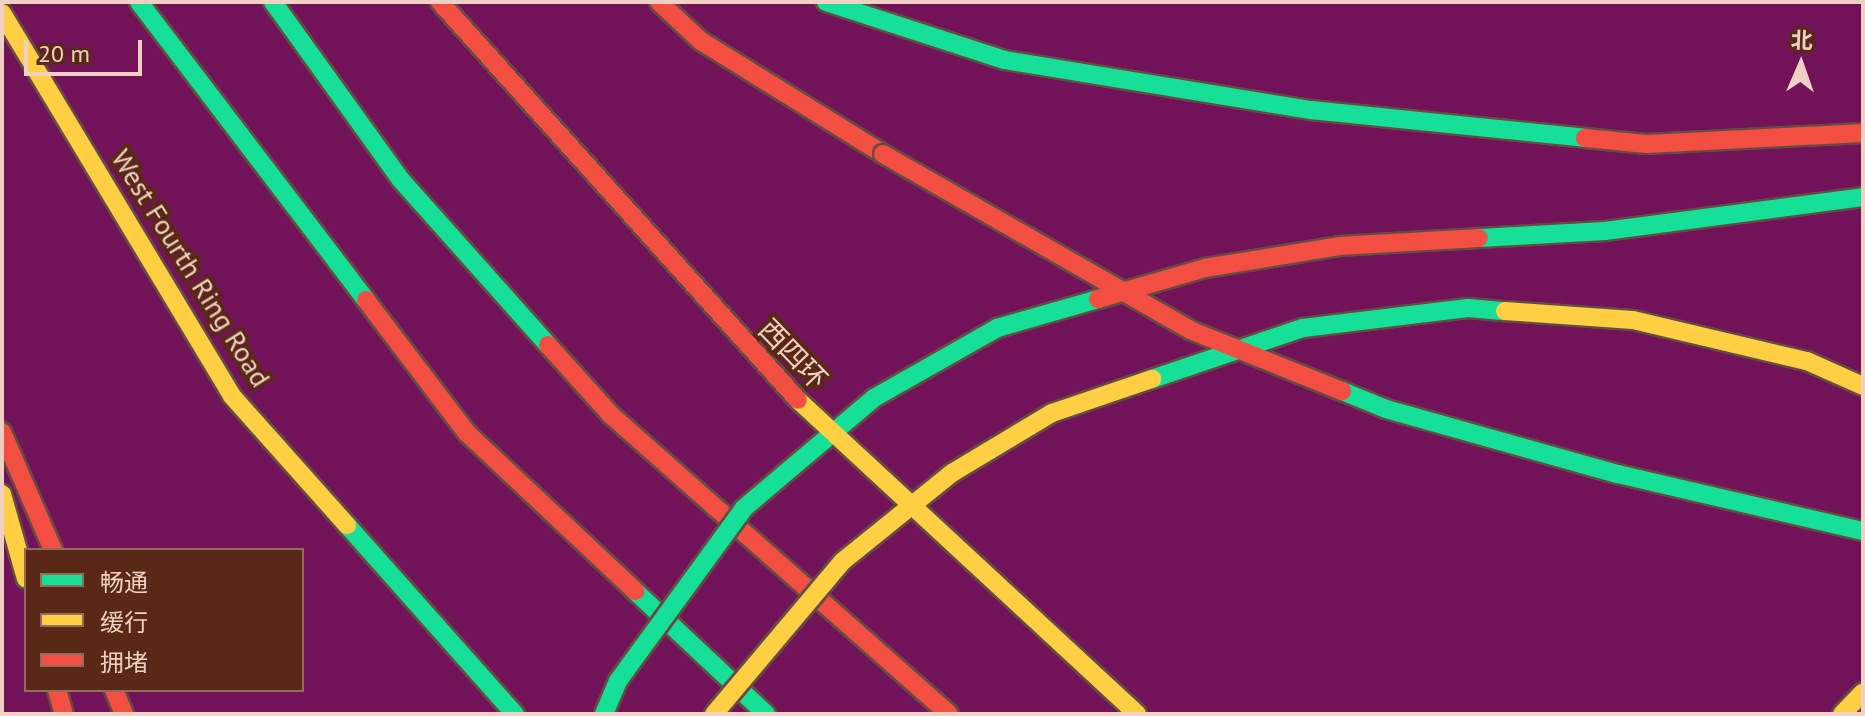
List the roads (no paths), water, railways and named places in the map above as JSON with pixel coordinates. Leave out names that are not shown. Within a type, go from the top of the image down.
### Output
[{"type":"main road","points":[[139,2],[467,433],[766,714]]},
{"type":"main road","points":[[273,2],[401,180],[611,415],[949,714]]},
{"type":"main road","name":"西四环","points":[[440,2],[778,382],[1137,714]]},
{"type":"main road","points":[[659,2],[701,41],[883,154],[1190,330],[1386,409],[1618,474],[1863,531]]},
{"type":"main road","points":[[826,2],[1005,60],[1311,110],[1647,144],[1863,133]]},
{"type":"main road","name":"West Fourth Ring Road","points":[[2,13],[232,396],[515,714]]},
{"type":"main road","points":[[604,714],[618,681],[744,508],[874,398],[997,328],[1205,268],[1339,246],[1605,231],[1863,197]]},
{"type":"main road","points":[[714,714],[843,561],[952,473],[1052,413],[1303,328],[1468,308],[1633,320],[1807,361],[1863,386]]},
{"type":"main road","points":[[2,432],[52,548]]},
{"type":"main road","points":[[2,494],[24,572]]},
{"type":"main road","points":[[58,692],[64,714]]},
{"type":"main road","points":[[115,692],[124,714]]},
{"type":"main road","points":[[1842,714],[1863,692]]}]
